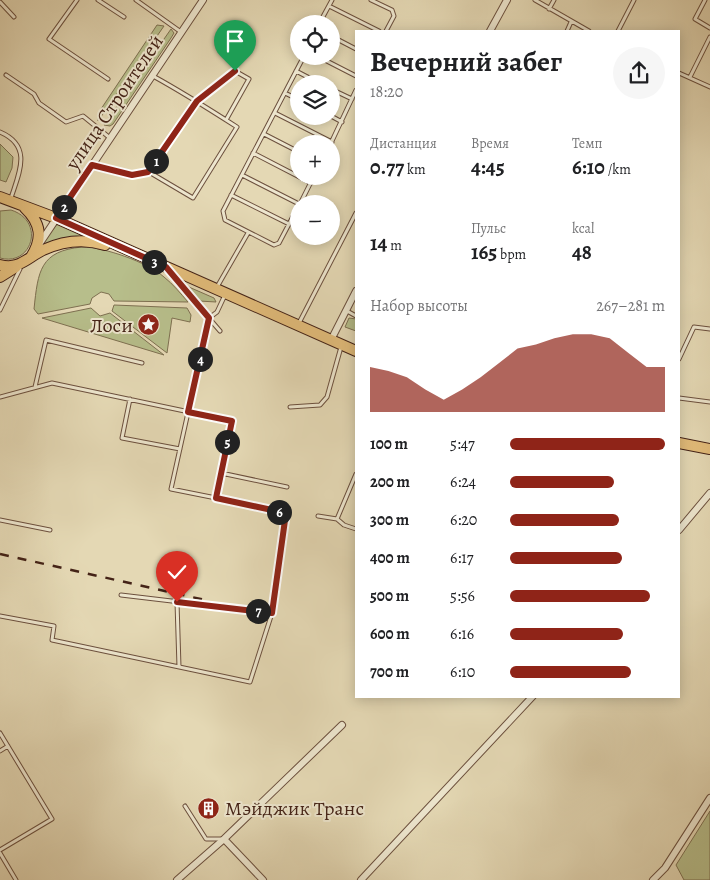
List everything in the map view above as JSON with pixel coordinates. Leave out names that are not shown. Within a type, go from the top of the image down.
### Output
[{"type":"main road","points":[[3,200],[56,218],[355,351]]},
{"type":"main road","points":[[0,265],[23,262],[37,248],[39,229],[37,221],[22,206]]},
{"type":"main road","points":[[0,277],[23,262],[68,241],[88,241],[119,246]]},
{"type":"main road","points":[[680,443],[710,449]]},
{"type":"street","name":"улица Строителей","points":[[37,248],[204,0]]},
{"type":"street","points":[[491,30],[506,0]]},
{"type":"street","points":[[331,340],[355,293]]},
{"type":"street","points":[[680,529],[710,493]]},
{"type":"street","points":[[361,880],[531,698]]},
{"type":"street","points":[[177,880],[224,839],[342,725]]},
{"type":"street","points":[[653,880],[664,868],[710,798]]},
{"type":"street","points":[[224,839],[263,880]]},
{"type":"lane","points":[[77,0],[49,39],[108,79]]},
{"type":"lane","points":[[98,0],[124,17]]},
{"type":"lane","points":[[136,0],[181,33]]},
{"type":"lane","points":[[324,15],[332,0]]},
{"type":"lane","points":[[372,0],[392,10],[394,16],[387,30]]},
{"type":"lane","points":[[535,0],[587,30]]},
{"type":"lane","points":[[549,9],[554,0]]},
{"type":"lane","points":[[619,30],[634,0]]},
{"type":"lane","points":[[704,0],[695,19],[710,28]]},
{"type":"lane","points":[[0,2],[14,17]]},
{"type":"lane","points":[[328,6],[377,30]]},
{"type":"lane","points":[[567,30],[571,22]]},
{"type":"lane","points":[[690,77],[710,37]]},
{"type":"lane","points":[[340,41],[355,48]]},
{"type":"lane","points":[[232,195],[289,224],[279,243],[274,245],[225,220],[223,211],[300,65]]},
{"type":"lane","points":[[335,65],[355,75]]},
{"type":"lane","points":[[148,172],[197,101],[235,71],[249,79],[226,120]]},
{"type":"lane","points":[[296,72],[302,75]]},
{"type":"lane","points":[[680,73],[710,87]]},
{"type":"lane","points":[[6,75],[34,94],[39,104],[66,122],[83,116],[111,138]]},
{"type":"lane","points":[[92,165],[132,175],[148,172],[193,198],[237,126],[152,76]]},
{"type":"lane","points":[[335,135],[355,92]]},
{"type":"lane","points":[[285,93],[290,96]]},
{"type":"lane","points":[[340,93],[352,99]]},
{"type":"lane","points":[[275,113],[316,135]]},
{"type":"lane","points":[[0,132],[12,139],[20,152],[20,167],[3,200]]},
{"type":"lane","points":[[264,134],[290,147]]},
{"type":"lane","points":[[253,153],[290,172]]},
{"type":"lane","points":[[242,175],[290,199]]},
{"type":"lane","points":[[297,326],[355,215]]},
{"type":"lane","points":[[0,616],[54,626],[52,640],[250,682],[272,613],[286,513],[172,489],[209,318],[217,312],[220,292],[248,233]]},
{"type":"lane","points":[[0,310],[23,262]]},
{"type":"lane","points":[[166,267],[220,331]]},
{"type":"lane","points":[[346,310],[355,315]]},
{"type":"lane","points":[[680,357],[694,327],[710,329]]},
{"type":"lane","points":[[35,388],[46,340],[142,363]]},
{"type":"lane","points":[[290,407],[320,405],[327,397],[341,344]]},
{"type":"lane","points":[[0,397],[52,383],[232,421],[216,498]]},
{"type":"lane","points":[[680,398],[710,402]]},
{"type":"lane","points":[[130,400],[122,438],[180,449]]},
{"type":"lane","points":[[221,473],[287,487]]},
{"type":"lane","points":[[337,519],[355,476]]},
{"type":"lane","points":[[318,516],[337,519],[344,525],[355,529]]},
{"type":"lane","points":[[0,520],[50,530]]},
{"type":"lane","points":[[121,595],[272,613]]},
{"type":"lane","points":[[177,602],[179,667]]},
{"type":"lane","points":[[0,733],[52,819],[0,850]]},
{"type":"lane","points":[[0,751],[8,746]]},
{"type":"lane","points":[[185,806],[206,839],[224,839]]},
{"type":"lane","points":[[0,853],[16,880]]},
{"type":"green space","points":[[157,25],[164,26],[98,121],[99,112]]},
{"type":"green space","points":[[171,29],[174,33],[171,38],[113,124],[110,126],[104,125]]},
{"type":"green space","points":[[0,144],[13,157],[12,168],[6,182],[0,180]]},
{"type":"green space","points":[[11,210],[22,216],[29,223],[31,242],[27,250],[20,256],[11,259],[0,258],[0,211]]},
{"type":"green space","points":[[58,223],[89,236],[63,238],[41,245]]},
{"type":"green space","points":[[82,247],[113,253],[147,266],[167,280],[188,302],[114,301],[109,294],[101,292],[92,298],[90,304],[38,314],[34,309],[35,296],[44,265],[49,258],[57,253]]},
{"type":"green space","points":[[182,284],[214,298],[216,302],[199,301]]},
{"type":"green space","points":[[114,305],[187,308],[191,315],[190,322],[172,318],[167,353],[112,311]]},
{"type":"green space","points":[[91,308],[100,316],[110,313],[164,355],[42,318]]},
{"type":"green space","points":[[349,318],[355,319],[355,331],[345,327]]},
{"type":"green space","points":[[710,811],[710,880],[684,880],[676,865]]},
{"type":"railway","points":[[0,554],[205,600]]},
{"type":"place","name":"Лоси","points":[[149,325]]},
{"type":"place","name":"Мэйджик Транс","points":[[209,808]]},
{"type":"route","points":[[177,602],[272,613],[286,513],[216,498],[232,421],[188,412],[209,318],[166,267],[56,218],[92,165],[132,175],[148,172],[197,101],[235,71]]}]
